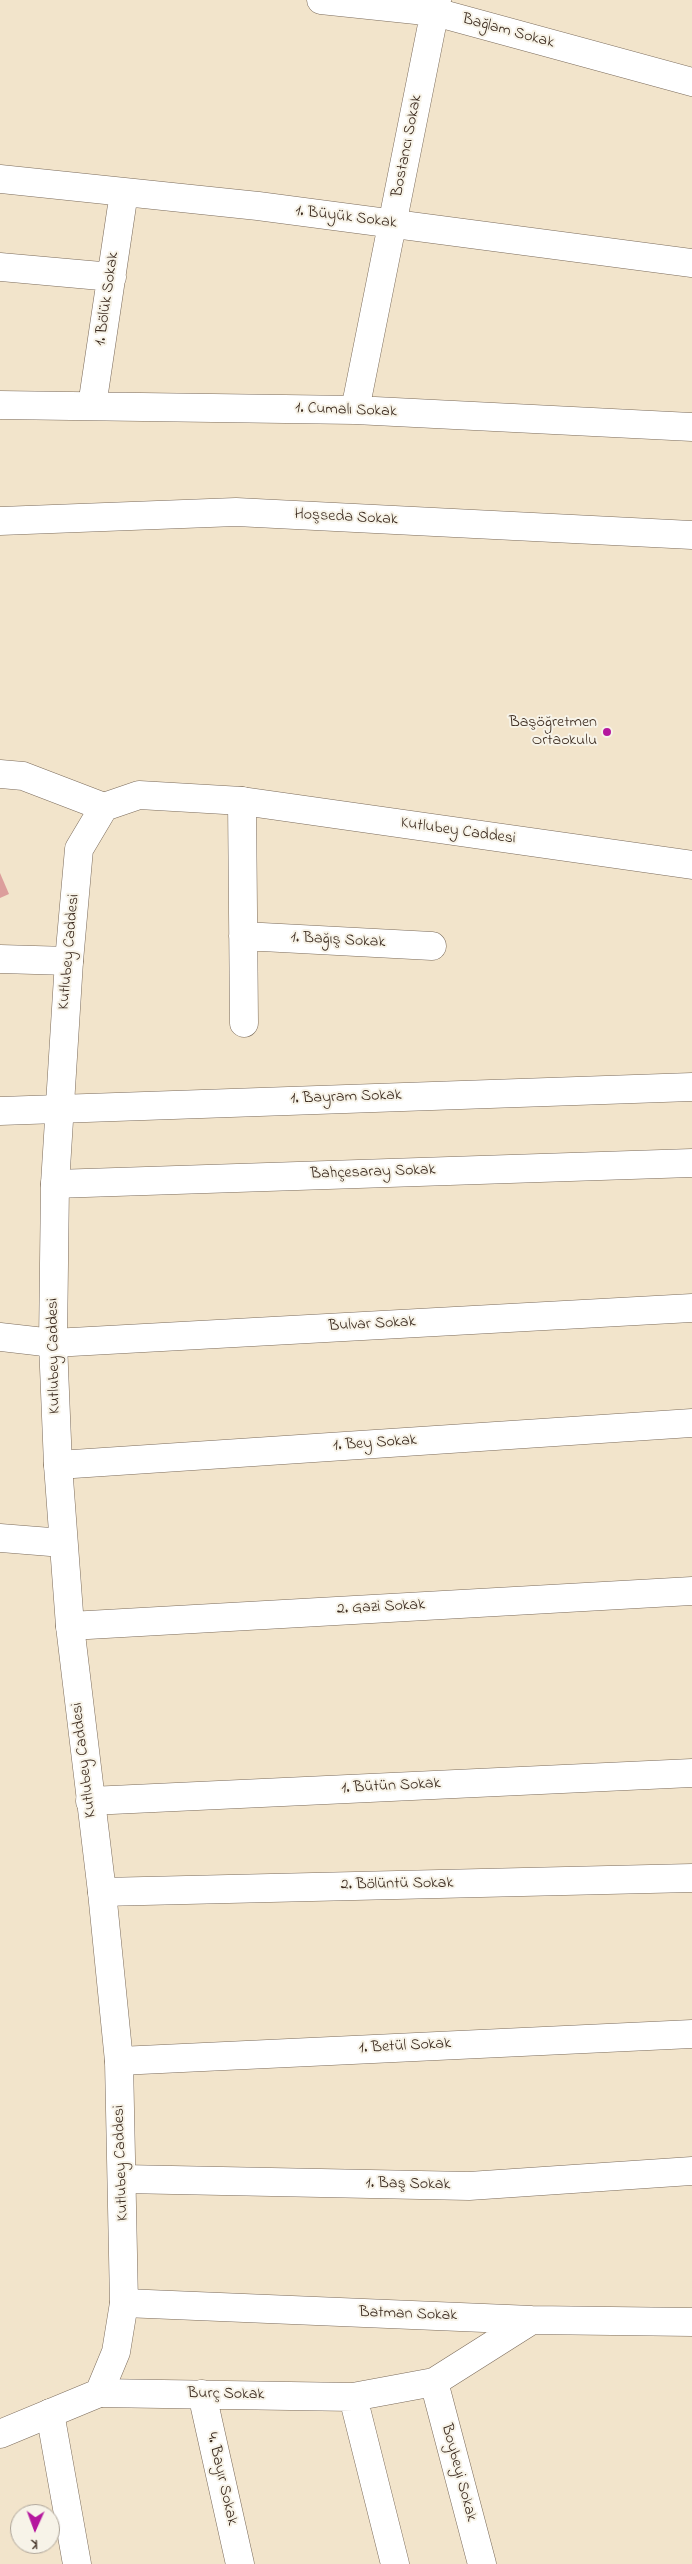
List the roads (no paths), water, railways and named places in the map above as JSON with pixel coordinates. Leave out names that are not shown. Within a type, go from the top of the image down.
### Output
[{"type":"street","name":"Bağlam Sokak","points":[[321,0],[436,6],[692,82]]},
{"type":"street","name":"Bostancı Sokak","points":[[355,410],[436,6]]},
{"type":"street","name":"1. Büyük Sokak","points":[[0,179],[392,224],[692,263]]},
{"type":"street","name":"1. Bölük Sokak","points":[[92,406],[124,192]]},
{"type":"street","points":[[0,267],[112,277]]},
{"type":"street","name":"1. Cumalı Sokak","points":[[0,405],[355,410],[692,427]]},
{"type":"street","name":"Hoşseda Sokak","points":[[0,521],[236,512],[692,536]]},
{"type":"street","points":[[0,774],[23,776],[104,808]]},
{"type":"street","name":"Kutlubey Caddesi","points":[[99,2393],[116,2352],[124,2303],[123,2179],[119,2060],[102,1892],[70,1626],[58,1465],[53,1343],[55,1184],[69,961],[79,849],[104,808],[139,795],[242,802],[692,865]]},
{"type":"street","points":[[242,802],[244,1023]]},
{"type":"street","name":"1. Bağış Sokak","points":[[244,936],[432,946]]},
{"type":"street","points":[[0,959],[69,961]]},
{"type":"street","name":"1. Bayram Sokak","points":[[0,1111],[692,1087]]},
{"type":"street","name":"Bahçesaray Sokak","points":[[55,1184],[692,1163]]},
{"type":"street","name":"Bulvar Sokak","points":[[0,1337],[53,1343],[692,1308]]},
{"type":"street","name":"1. Bey Sokak","points":[[58,1465],[692,1422]]},
{"type":"street","points":[[0,1538],[63,1543]]},
{"type":"street","name":"2. Gazi Sokak","points":[[70,1626],[692,1591]]},
{"type":"street","name":"1. Bütün Sokak","points":[[90,1801],[692,1773]]},
{"type":"street","name":"2. Bölüntü Sokak","points":[[102,1892],[692,1878]]},
{"type":"street","name":"1. Betül Sokak","points":[[119,2060],[692,2034]]},
{"type":"street","name":"1. Baş Sokak","points":[[123,2179],[469,2186],[692,2171]]},
{"type":"street","name":"Batman Sokak","points":[[124,2303],[532,2320],[692,2322]]},
{"type":"street","name":"Burç Sokak","points":[[99,2393],[353,2396],[434,2382],[532,2320]]},
{"type":"street","name":"Boybeyi Sokak","points":[[434,2382],[482,2564]]},
{"type":"street","points":[[0,2434],[99,2393]]},
{"type":"street","name":"4. Bayır Sokak","points":[[202,2394],[240,2564]]},
{"type":"street","points":[[353,2396],[395,2564]]},
{"type":"street","points":[[50,2413],[77,2564]]},
{"type":"place","name":"Başöğretmen Ortaokulu","points":[[607,732]]}]
